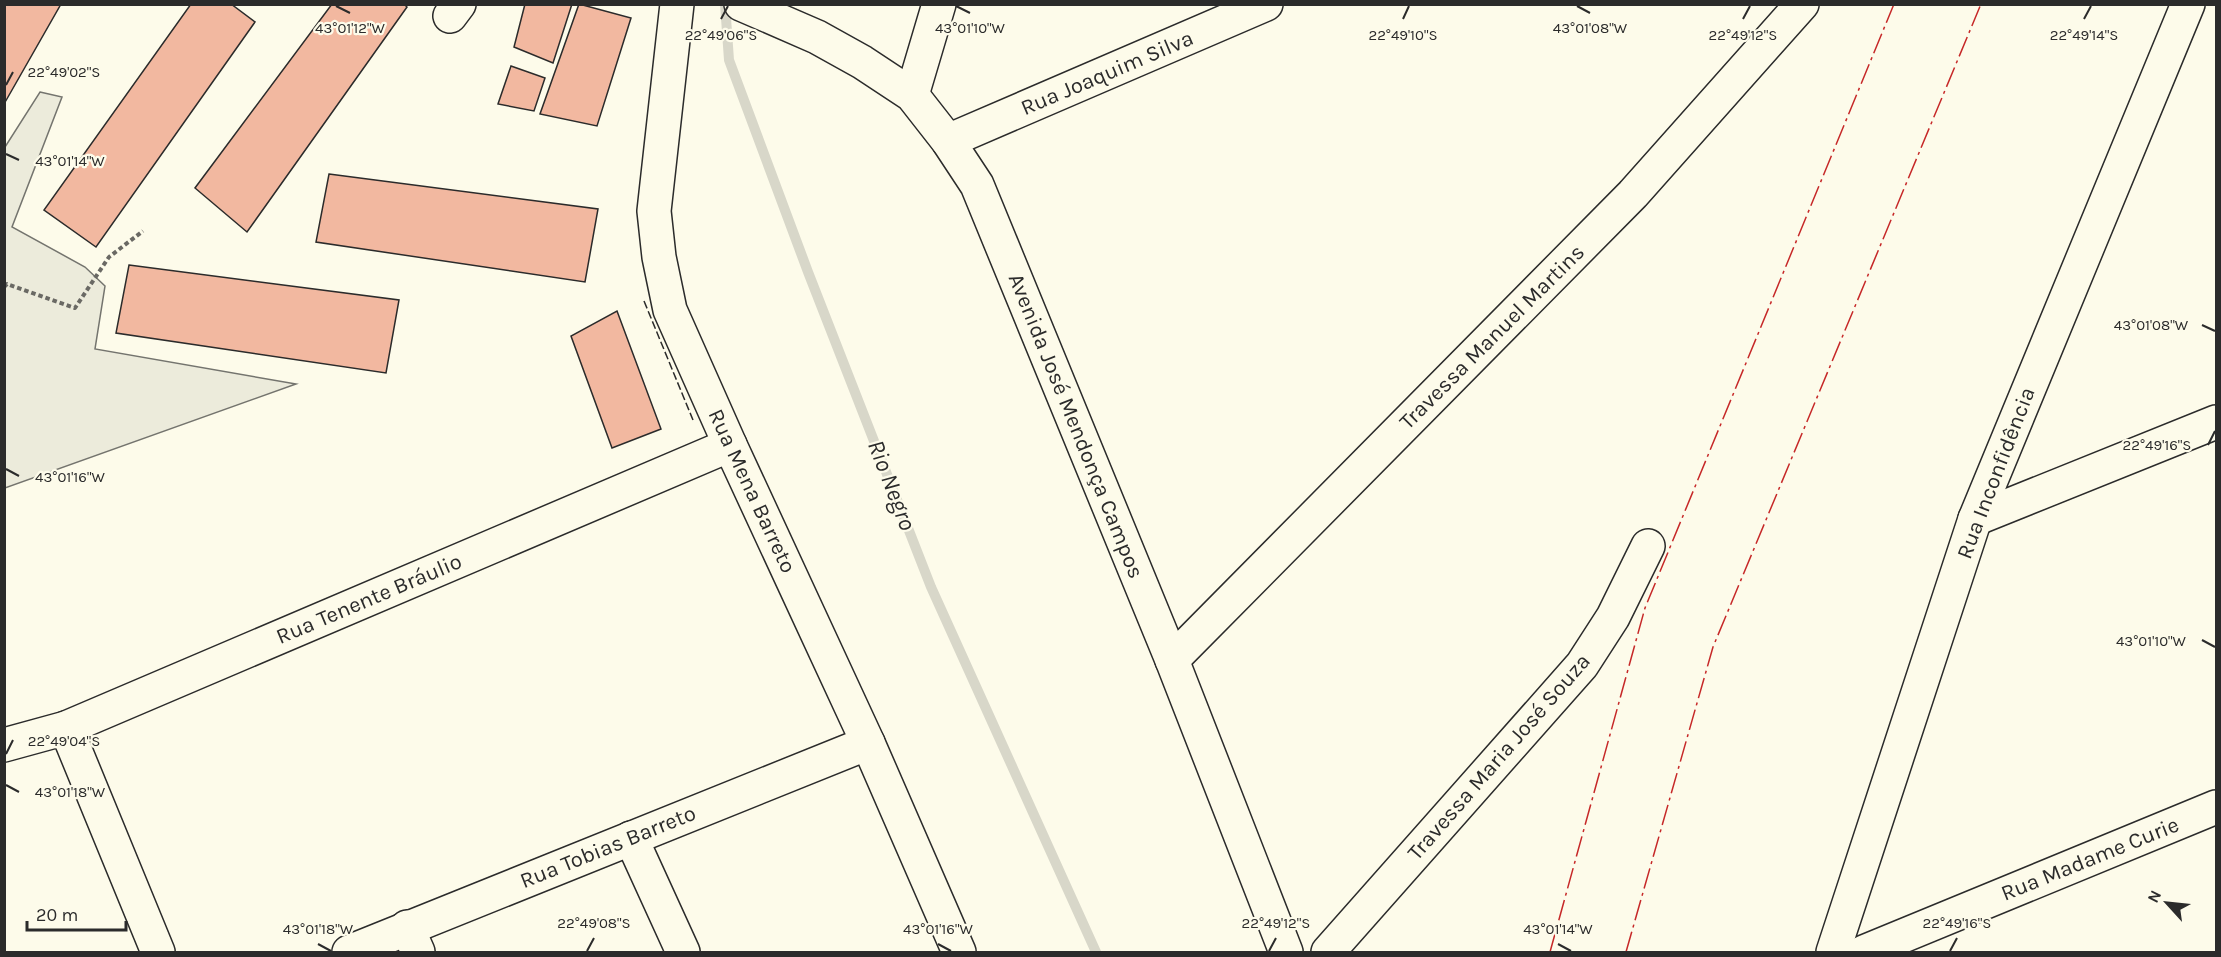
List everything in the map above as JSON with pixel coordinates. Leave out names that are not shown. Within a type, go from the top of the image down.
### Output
[{"type":"street","name":"Rua Mena Barreto","points":[[678,4],[654,211],[659,257],[670,310],[868,743],[959,952]]},
{"type":"street","points":[[912,95],[939,4]]},
{"type":"street","name":"Rua Joaquim Silva","points":[[948,141],[1266,4]]},
{"type":"street","name":"Travessa Manuel Martins","points":[[1172,660],[1633,195],[1802,4]]},
{"type":"street","name":"Rua Inconfidência","points":[[1833,952],[1976,519],[2188,4]]},
{"type":"street","name":"Avenida José Mendonça Campos","points":[[745,6],[817,37],[862,62],[912,95],[948,141],[977,185],[1172,660],[1286,952]]},
{"type":"street","points":[[1976,519],[2217,423]]},
{"type":"street","name":"Rua Tenente Bráulio","points":[[4,745],[66,728],[730,445]]},
{"type":"street","name":"Travessa Maria José Souza","points":[[1328,952],[1582,666],[1613,617],[1648,546]]},
{"type":"street","points":[[66,728],[158,952]]},
{"type":"street","name":"Rua Tobias Barreto","points":[[349,952],[413,940],[632,838],[868,743]]},
{"type":"street","name":"Rua Madame Curie","points":[[1864,952],[2217,807]]},
{"type":"street","points":[[632,838],[683,952]]},
{"type":"path","points":[[4,287],[8,284],[75,308],[109,257],[143,231]]},
{"type":"shaded area","points":[[40,92],[62,97],[12,227],[85,267],[105,286],[95,349],[296,384],[5,488],[5,147]]},
{"type":"building","points":[[4,4],[61,4],[4,104]]},
{"type":"building","points":[[191,4],[231,4],[255,22],[96,247],[44,210]]},
{"type":"building","points":[[332,4],[404,4],[407,7],[247,232],[195,188]]},
{"type":"building","points":[[525,4],[572,4],[553,63],[514,47]]},
{"type":"building","points":[[579,4],[631,18],[597,126],[540,114]]},
{"type":"building","points":[[511,66],[545,78],[534,111],[498,104]]},
{"type":"building","points":[[329,174],[598,209],[585,282],[316,242]]},
{"type":"building","points":[[129,265],[399,300],[386,373],[116,333]]},
{"type":"building","points":[[617,311],[661,429],[612,448],[571,336]]},
{"type":"waterway","name":"Rio Negro","points":[[725,4],[729,60],[808,272],[931,587],[1096,952]]},
{"type":"fence","points":[[644,301],[693,420]]},
{"type":"power","points":[[1550,952],[1645,608],[1894,4]]},
{"type":"power","points":[[1626,952],[1713,647],[1981,4]]}]
